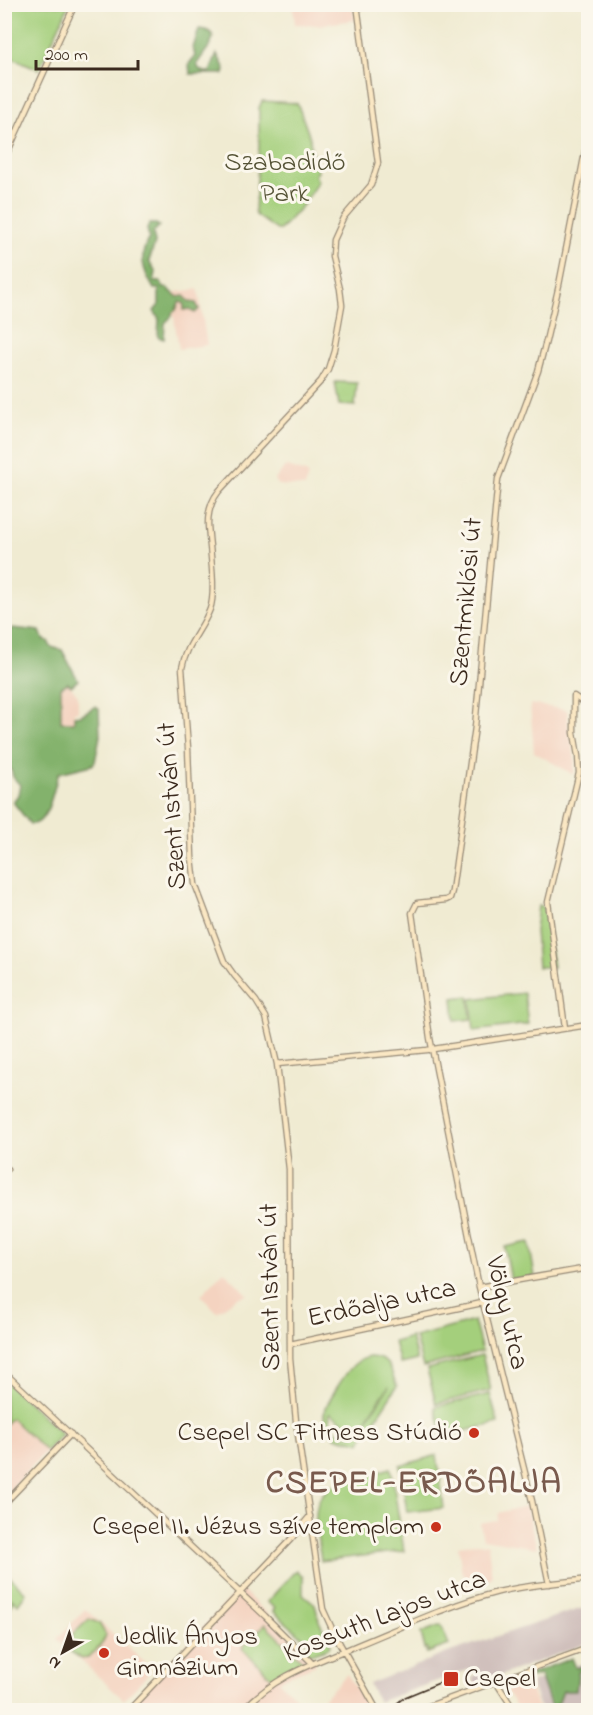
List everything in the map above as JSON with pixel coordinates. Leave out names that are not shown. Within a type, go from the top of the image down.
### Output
[{"type":"street","points":[[4,160],[75,4]]},
{"type":"street","name":"Szent István út","points":[[357,4],[378,163],[371,185],[343,218],[333,240],[332,256],[342,304],[333,357],[321,381],[219,490],[213,500],[208,524],[212,601],[207,615],[188,648],[182,668],[195,884],[224,960],[266,1017],[277,1064],[289,1169],[290,1344],[296,1421],[323,1609],[325,1617],[377,1710]]},
{"type":"street","name":"Szentmiklósi út","points":[[433,1049],[412,914],[417,903],[446,900],[450,898],[452,891],[475,727],[498,479],[538,371],[559,285],[588,137]]},
{"type":"street","points":[[566,1028],[548,902],[579,773],[574,733],[574,704],[574,696],[588,706],[574,704]]},
{"type":"street","points":[[277,1064],[433,1049],[588,1025]]},
{"type":"street","name":"Völgy utca","points":[[433,1049],[482,1303],[532,1502],[549,1584]]},
{"type":"street","points":[[479,1287],[588,1268]]},
{"type":"street","name":"Erdőalja utca","points":[[290,1344],[482,1303]]},
{"type":"street","points":[[4,1372],[312,1663]]},
{"type":"street","points":[[4,1504],[71,1434]]},
{"type":"street","points":[[129,1710],[298,1532],[310,1516]]},
{"type":"street","points":[[298,1532],[307,1529],[313,1536]]},
{"type":"street","name":"Kossuth Lajos utca","points":[[243,1710],[274,1683],[312,1663],[465,1603],[499,1592],[588,1579]]},
{"type":"street","points":[[418,1710],[588,1648]]},
{"type":"street","points":[[496,1682],[514,1710]]},
{"type":"shaded area","points":[[293,5],[352,5],[356,20],[318,25],[295,24]]},
{"type":"shaded area","points":[[198,289],[207,345],[179,349],[170,293]]},
{"type":"shaded area","points":[[285,466],[308,474],[305,487],[278,485],[275,480]]},
{"type":"shaded area","points":[[68,683],[78,695],[78,711],[74,712],[74,722],[61,722],[61,687]]},
{"type":"shaded area","points":[[530,704],[567,710],[575,759],[574,775],[534,752]]},
{"type":"shaded area","points":[[224,1271],[248,1295],[237,1298],[217,1312],[201,1295]]},
{"type":"shaded area","points":[[10,1418],[46,1451],[5,1495],[4,1424]]},
{"type":"shaded area","points":[[526,1506],[537,1548],[483,1539],[480,1523],[497,1520],[498,1513]]},
{"type":"shaded area","points":[[479,1543],[488,1545],[492,1578],[472,1580],[472,1584],[466,1585],[458,1546]]},
{"type":"shaded area","points":[[240,1588],[311,1656],[316,1665],[279,1682],[310,1710],[125,1710]]},
{"type":"shaded area","name":"Jedlik Ányos Gimnázium","points":[[85,1609],[143,1661],[151,1671],[124,1700],[57,1639]]},
{"type":"shaded area","points":[[579,1609],[588,1609],[588,1643],[475,1685],[472,1677],[477,1675],[476,1667],[378,1702],[369,1684],[450,1652]]},
{"type":"shaded area","points":[[588,1661],[588,1710],[541,1710],[531,1683]]},
{"type":"shaded area","points":[[347,1674],[369,1710],[312,1710]]},
{"type":"shaded area","points":[[528,1681],[539,1710],[518,1710],[505,1689]]},
{"type":"green space","points":[[5,4],[69,5],[39,69],[5,55]]},
{"type":"green space","points":[[199,29],[212,34],[213,38],[197,64],[199,69],[210,72],[217,54],[225,69],[224,74],[190,74],[189,64],[195,56],[193,48]]},
{"type":"green space","name":"Szabadidő Park","points":[[262,101],[298,105],[310,138],[318,172],[315,175],[318,181],[303,205],[280,230],[256,215],[255,210],[259,108]]},
{"type":"green space","points":[[149,224],[159,226],[153,233],[155,243],[149,261],[156,272],[154,282],[161,282],[163,288],[167,288],[178,297],[184,296],[190,302],[196,303],[199,309],[195,313],[190,309],[184,310],[184,303],[179,302],[172,316],[165,323],[164,339],[158,337],[159,319],[154,311],[159,305],[159,289],[154,289],[143,264],[144,251],[149,238],[147,229]]},
{"type":"green space","points":[[335,382],[357,383],[355,406],[339,405]]},
{"type":"green space","points":[[12,628],[40,631],[43,639],[48,641],[51,647],[62,650],[78,680],[71,686],[68,683],[61,687],[61,722],[74,722],[74,716],[81,715],[96,706],[99,709],[100,736],[95,762],[92,765],[59,773],[46,813],[42,819],[30,824],[13,802],[18,795],[20,785],[13,777],[11,769],[8,768],[5,773],[4,636]]},
{"type":"green space","points":[[538,906],[544,907],[553,967],[538,967],[535,931]]},
{"type":"green space","points":[[524,993],[528,1024],[474,1031],[471,999]]},
{"type":"green space","points":[[469,996],[471,1019],[455,1021],[453,998]]},
{"type":"green space","points":[[529,1242],[535,1277],[511,1281],[505,1247]]},
{"type":"green space","points":[[474,1321],[482,1351],[423,1367],[415,1337]]},
{"type":"green space","points":[[411,1337],[417,1360],[400,1364],[394,1342]]},
{"type":"green space","points":[[482,1355],[491,1390],[436,1404],[427,1369]]},
{"type":"green space","points":[[369,1357],[382,1360],[389,1366],[397,1386],[360,1443],[337,1438],[326,1427],[325,1410],[347,1373],[356,1363]],"holes":[[[389,1386],[359,1432],[348,1435],[338,1432],[331,1425],[330,1413],[358,1432]]]},
{"type":"green space","points":[[4,1380],[62,1434],[46,1451],[11,1418],[5,1424]]},
{"type":"green space","points":[[490,1394],[498,1423],[443,1436],[435,1407]]},
{"type":"green space","points":[[437,1455],[444,1508],[407,1512],[400,1466]]},
{"type":"green space","points":[[391,1468],[404,1551],[321,1561],[316,1517],[321,1497],[337,1484]]},
{"type":"green space","points":[[296,1570],[303,1576],[303,1594],[315,1604],[319,1621],[331,1645],[310,1654],[303,1648],[308,1642],[273,1611],[275,1608],[267,1602]]},
{"type":"green space","points":[[5,1572],[26,1593],[18,1604],[8,1596],[14,1602],[5,1614]]},
{"type":"green space","points":[[89,1619],[99,1623],[106,1635],[97,1650],[82,1659],[71,1652],[67,1642]]},
{"type":"green space","points":[[265,1624],[304,1662],[272,1678],[242,1648]]},
{"type":"green space","points":[[441,1625],[449,1645],[427,1653],[426,1651],[429,1650],[425,1649],[421,1633]]},
{"type":"green space","points":[[572,1658],[576,1668],[588,1665],[588,1668],[578,1672],[576,1691],[563,1691],[559,1702],[552,1709],[540,1675],[530,1678],[530,1674]]},
{"type":"tram line","points":[[388,1710],[405,1697],[451,1678]]},
{"type":"place","name":"Csepel SC Fitness Stúdió","points":[[474,1433]]},
{"type":"place","name":"Csepel II. Jézus szíve templom","points":[[436,1527]]},
{"type":"place","name":"Jedlik Ányos Gimnázium","points":[[104,1653]]},
{"type":"place","name":"Csepel","points":[[451,1679]]},
{"type":"district","name":"CSEPEL-ERDŐALJA","points":[[414,1484]]}]
